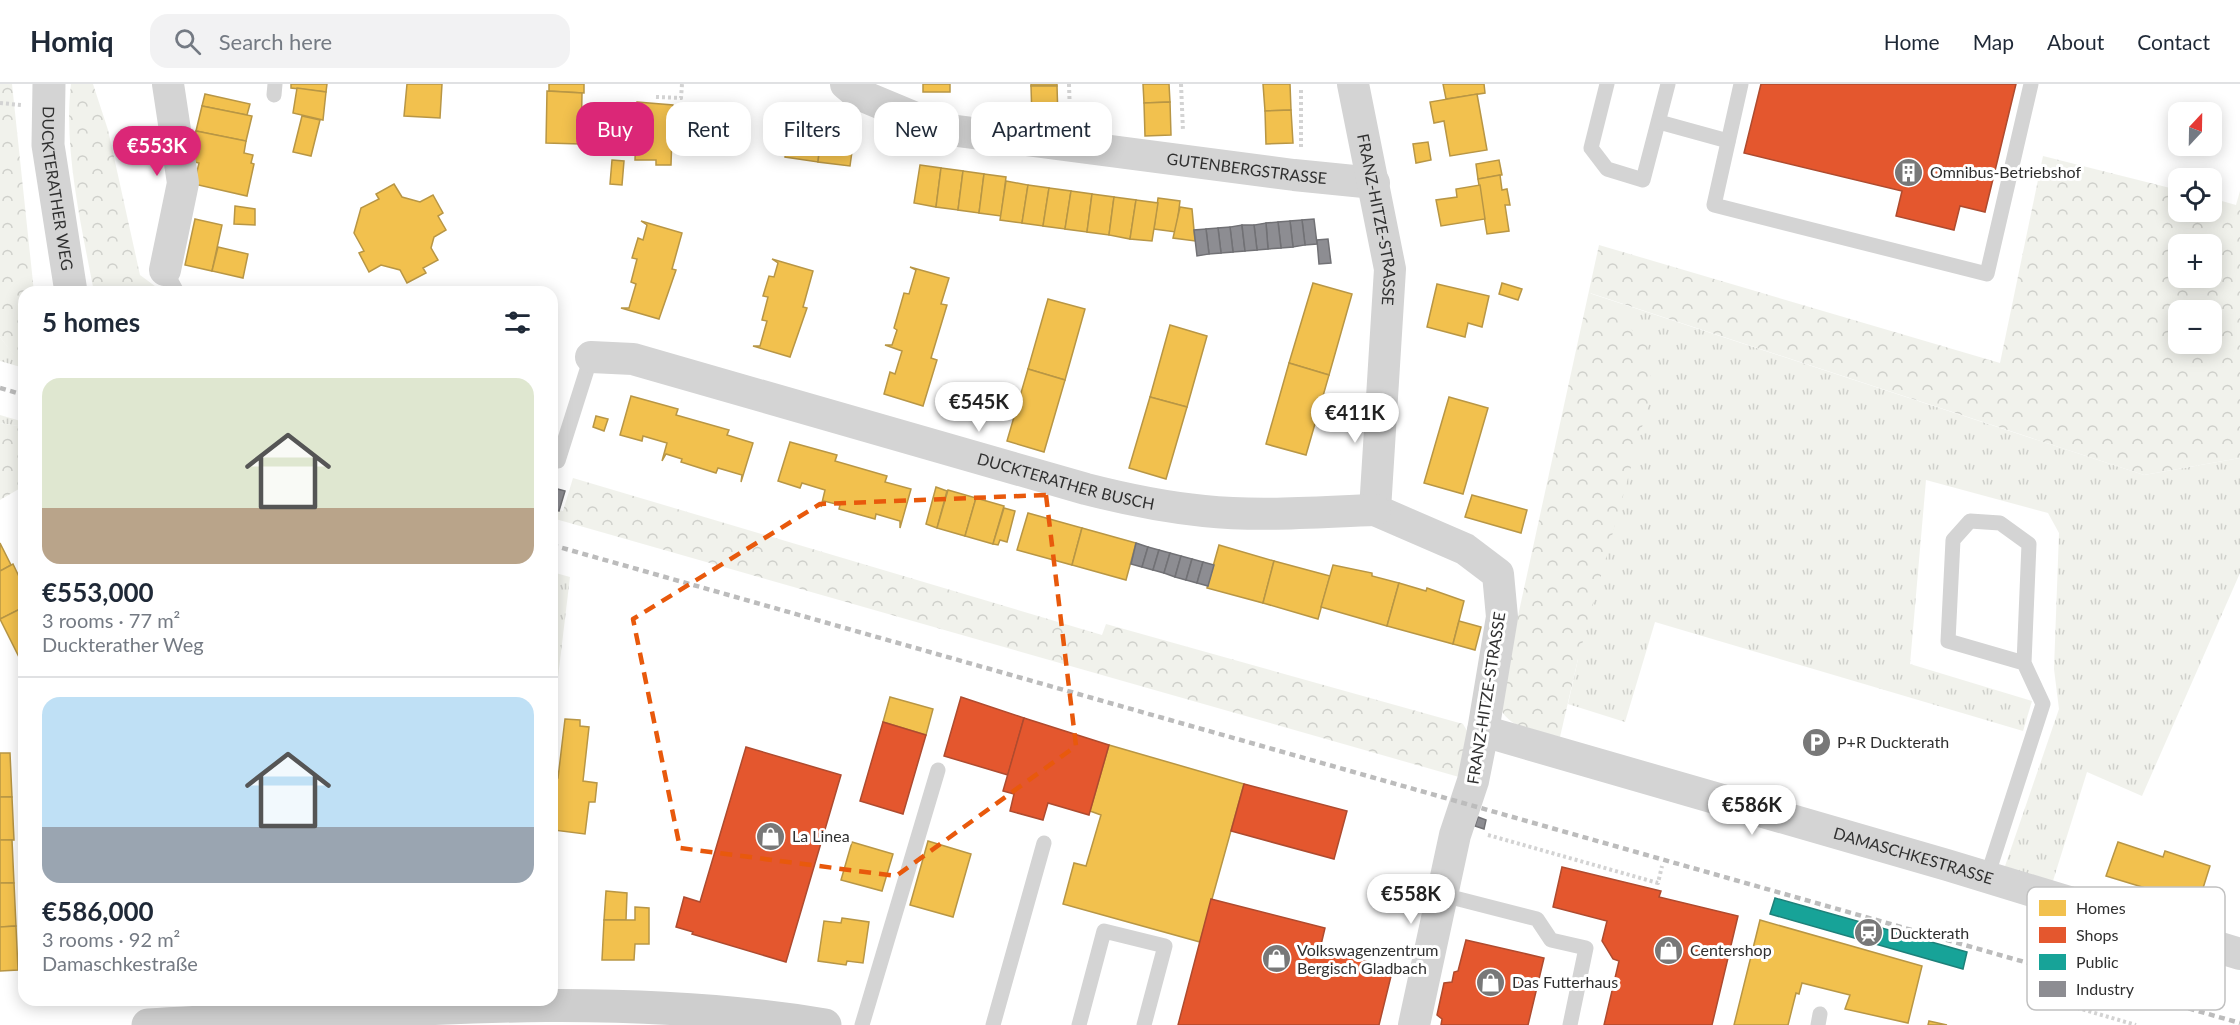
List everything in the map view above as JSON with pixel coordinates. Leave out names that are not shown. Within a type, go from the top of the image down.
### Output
[{"type":"main road","points":[[148,1025],[265,1015],[449,1006]]},
{"type":"main road","points":[[539,1006],[625,1015],[723,1012],[825,1025]]},
{"type":"street","name":"DUCKTERATHER WEG","points":[[49,84],[48,145],[70,286]]},
{"type":"street","points":[[168,84],[183,183],[171,281]]},
{"type":"street","name":"GUTENBERGSTRASSE","points":[[846,84],[858,94],[942,129],[1301,176],[1374,183]]},
{"type":"street","name":"FRANZ-HITZE-STRASSE","points":[[1353,84],[1390,269],[1375,510],[1465,549],[1498,574],[1502,617],[1473,781],[1455,835],[1414,1025]]},
{"type":"street","name":"DUCKTERATHER BUSCH","points":[[591,357],[633,359],[1074,486],[1147,504],[1206,512],[1304,513],[1375,510]]},
{"type":"street","name":"DAMASCHKESTRASSE","points":[[1483,731],[2027,889]]},
{"type":"street","name":"DAMASCHKESTRASSE","points":[[2225,949],[2240,954]]},
{"type":"lane","points":[[1607,84],[1591,148],[1607,169],[1644,180],[1668,84]]},
{"type":"lane","points":[[1742,84],[1714,205],[1987,274],[2031,84]]},
{"type":"lane","points":[[1659,122],[1728,141]]},
{"type":"lane","points":[[558,461],[591,357]]},
{"type":"lane","points":[[1987,877],[2043,704],[2024,663],[2030,543],[2000,523],[1970,521],[1953,540],[1947,641],[2024,663]]},
{"type":"lane","points":[[862,1025],[938,770]]},
{"type":"lane","points":[[993,1025],[1044,843]]},
{"type":"lane","points":[[1443,895],[1537,919],[1551,940],[1586,948],[1570,1025]]},
{"type":"lane","points":[[1080,1025],[1104,931],[1165,946],[1144,1025]]},
{"type":"path","points":[[656,97],[681,98],[682,84]]},
{"type":"path","points":[[1181,84],[1184,161]]},
{"type":"path","points":[[1301,88],[1301,176]]},
{"type":"path","points":[[1488,835],[1658,883],[1662,867]]},
{"type":"path","points":[[2085,1010],[2136,1025]]},
{"type":"highlighted area","points":[[1046,495],[1076,746],[896,876],[680,848],[633,619],[820,504]]},
{"type":"green space","points":[[0,84],[12,84],[33,286],[18,286],[18,361],[0,337]]},
{"type":"green space","points":[[71,84],[93,84],[108,130],[140,275],[155,286],[93,286],[75,188],[69,109]]},
{"type":"green space","points":[[2043,156],[2168,187],[2168,222],[2222,222],[2222,201],[2236,205],[2240,191],[2240,458],[2144,475],[1590,293],[1648,344],[1652,391],[1578,659],[1560,737],[1532,730],[1515,724],[1502,712],[1499,703],[1599,245],[2000,363]]},
{"type":"green space","points":[[1589,293],[2144,475],[2240,458],[2240,573],[2142,796],[2087,772],[2052,884],[2004,869],[2059,709],[2054,669],[2059,533],[2048,513],[1926,480],[1910,664],[2032,701],[2023,731],[1655,622],[1625,722],[1568,704],[1578,659]]},
{"type":"green space","points":[[0,337],[18,360],[18,366],[0,361]]},
{"type":"green space","points":[[0,415],[18,420],[18,426],[0,423]]},
{"type":"green space","points":[[0,423],[18,426],[18,490],[0,500]]},
{"type":"green space","points":[[573,478],[1102,635],[1106,624],[1463,724],[1472,739],[1466,779],[558,520],[558,510],[563,511]]},
{"type":"green space","points":[[558,574],[570,577],[558,677]]},
{"type":"building: Homes","points":[[291,84],[327,84],[326,92],[291,88]]},
{"type":"building: Homes","points":[[407,84],[442,84],[440,118],[404,116]]},
{"type":"building: Homes","points":[[549,84],[584,84],[584,93],[549,91]]},
{"type":"building: Homes","points":[[923,84],[950,84],[950,92],[923,92]]},
{"type":"building: Homes","points":[[1031,84],[1057,84],[1057,86],[1031,86]]},
{"type":"building: Homes","points":[[1143,84],[1169,84],[1170,102],[1144,103]]},
{"type":"building: Homes","points":[[1263,84],[1290,84],[1291,110],[1265,111]]},
{"type":"building: Homes","points":[[1443,84],[1484,84],[1485,93],[1446,99]]},
{"type":"building: Homes","points":[[1031,86],[1057,86],[1058,102],[1032,102]]},
{"type":"building: Homes","points":[[297,88],[326,92],[323,120],[293,113]]},
{"type":"building: Homes","points":[[547,91],[582,93],[582,102],[576,102],[576,144],[546,143]]},
{"type":"building: Homes","points":[[205,94],[250,104],[247,115],[202,106]]},
{"type":"building: Homes","points":[[1477,94],[1487,150],[1450,156],[1444,121],[1434,123],[1430,102]]},
{"type":"building: Homes","points":[[1170,102],[1171,135],[1145,136],[1144,103]]},
{"type":"building: Homes","points":[[654,103],[666,104],[666,156],[671,156],[671,165],[656,165],[656,160],[635,160],[635,156],[654,156]]},
{"type":"building: Homes","points":[[202,106],[252,116],[246,141],[196,131]]},
{"type":"building: Homes","points":[[1291,110],[1293,143],[1266,144],[1265,111]]},
{"type":"building: Homes","points":[[302,116],[320,120],[311,156],[293,152]]},
{"type":"building: Homes","points":[[196,131],[246,141],[244,153],[253,155],[251,163],[254,164],[247,196],[194,184],[199,163],[190,161]]},
{"type":"building: Homes","points":[[1428,142],[1431,160],[1416,163],[1413,144]]},
{"type":"building: Homes","points":[[785,156],[819,156],[818,162]]},
{"type":"building: Homes","points":[[819,156],[851,156],[850,166],[818,162]]},
{"type":"building: Homes","points":[[612,160],[624,161],[622,185],[610,184]]},
{"type":"building: Homes","points":[[1499,160],[1502,175],[1478,179],[1476,164]]},
{"type":"building: Homes","points":[[920,165],[941,168],[936,207],[914,203]]},
{"type":"building: Homes","points":[[941,168],[963,171],[958,210],[936,207]]},
{"type":"building: Homes","points":[[963,171],[984,174],[979,213],[958,210]]},
{"type":"building: Homes","points":[[984,174],[1006,177],[1001,216],[979,213]]},
{"type":"building: Homes","points":[[1500,175],[1502,190],[1507,189],[1510,205],[1505,205],[1509,231],[1487,234],[1478,179]]},
{"type":"building: Homes","points":[[1006,181],[1028,185],[1022,223],[1000,220]]},
{"type":"building: Homes","points":[[394,184],[402,197],[420,202],[433,195],[443,213],[438,216],[446,230],[434,237],[431,248],[438,260],[423,268],[426,273],[407,283],[400,270],[381,265],[369,272],[359,253],[364,251],[354,233],[361,208],[379,199],[376,194]]},
{"type":"building: Homes","points":[[1028,185],[1049,188],[1043,226],[1022,223]]},
{"type":"building: Homes","points":[[1480,185],[1485,219],[1441,226],[1436,200],[1457,197],[1456,189]]},
{"type":"building: Homes","points":[[1049,188],[1071,191],[1065,229],[1043,226]]},
{"type":"building: Homes","points":[[1071,191],[1092,194],[1087,232],[1065,229]]},
{"type":"building: Homes","points":[[1092,194],[1114,197],[1109,235],[1087,232]]},
{"type":"building: Homes","points":[[1114,197],[1136,200],[1130,239],[1109,235]]},
{"type":"building: Homes","points":[[1158,198],[1180,201],[1176,232],[1154,229]]},
{"type":"building: Homes","points":[[1136,200],[1158,203],[1152,241],[1130,239]]},
{"type":"building: Homes","points":[[235,206],[255,209],[255,225],[234,224]]},
{"type":"building: Homes","points":[[1180,207],[1192,209],[1195,241],[1173,238]]},
{"type":"building: Homes","points":[[195,219],[222,225],[212,271],[185,265]]},
{"type":"building: Homes","points":[[641,221],[682,233],[672,269],[676,270],[659,319],[621,308],[629,308],[636,284],[631,282],[637,259],[632,258],[638,238],[643,240],[647,225]]},
{"type":"building: Homes","points":[[218,247],[248,254],[243,278],[212,271]]},
{"type":"building: Homes","points":[[772,259],[813,271],[803,307],[807,308],[790,357],[753,346],[760,346],[767,321],[762,320],[768,297],[763,296],[769,276],[774,277],[778,263]]},
{"type":"building: Homes","points":[[910,267],[949,278],[941,304],[947,305],[931,358],[937,360],[923,406],[884,394],[890,372],[895,374],[902,351],[885,345],[892,345],[897,330],[894,328],[904,293],[909,294],[916,270]]},
{"type":"building: Homes","points":[[1313,283],[1352,294],[1329,375],[1289,363]]},
{"type":"building: Homes","points":[[1502,283],[1522,289],[1518,300],[1499,294]]},
{"type":"building: Homes","points":[[1437,284],[1489,296],[1482,327],[1468,323],[1465,337],[1427,327]]},
{"type":"building: Homes","points":[[1048,299],[1085,309],[1065,380],[1028,369]]},
{"type":"building: Homes","points":[[1170,325],[1207,336],[1187,407],[1150,397]]},
{"type":"building: Homes","points":[[1289,363],[1329,375],[1306,455],[1266,444]]},
{"type":"building: Homes","points":[[1028,369],[1065,380],[1044,452],[1007,441]]},
{"type":"building: Homes","points":[[631,396],[678,409],[676,415],[729,430],[727,435],[753,443],[741,482],[742,475],[718,468],[716,473],[681,462],[682,459],[666,454],[662,461],[667,443],[643,436],[642,441],[620,435]]},
{"type":"building: Homes","points":[[1150,397],[1187,407],[1166,479],[1129,468]]},
{"type":"building: Homes","points":[[1449,397],[1488,408],[1463,494],[1424,483]]},
{"type":"building: Homes","points":[[596,416],[608,419],[604,431],[593,427]]},
{"type":"building: Homes","points":[[790,442],[837,455],[835,461],[887,476],[885,482],[911,489],[900,528],[900,521],[876,514],[875,519],[839,509],[840,505],[824,501],[821,507],[825,490],[802,483],[800,488],[778,481]]},
{"type":"building: Homes","points":[[936,487],[947,491],[937,528],[926,524]]},
{"type":"building: Homes","points":[[948,490],[976,498],[965,536],[937,528]]},
{"type":"building: Homes","points":[[1472,495],[1527,510],[1521,533],[1465,517]]},
{"type":"building: Homes","points":[[976,498],[1004,506],[993,544],[965,536]]},
{"type":"building: Homes","points":[[1004,508],[1015,511],[1007,542],[1000,540],[998,545],[993,544]]},
{"type":"building: Homes","points":[[1028,513],[1082,528],[1072,565],[1017,550]]},
{"type":"building: Homes","points":[[1082,528],[1136,543],[1126,580],[1072,565]]},
{"type":"building: Homes","points":[[0,543],[11,565],[0,571]]},
{"type":"building: Homes","points":[[1219,545],[1274,561],[1263,603],[1207,588]]},
{"type":"building: Homes","points":[[1274,561],[1330,576],[1318,619],[1263,603]]},
{"type":"building: Homes","points":[[13,564],[18,574],[18,610],[0,619],[0,571]]},
{"type":"building: Homes","points":[[1333,565],[1372,573],[1372,576],[1399,583],[1387,626],[1321,607]]},
{"type":"building: Homes","points":[[1399,583],[1426,591],[1427,588],[1464,601],[1453,644],[1387,626]]},
{"type":"building: Homes","points":[[18,610],[18,655],[0,619]]},
{"type":"building: Homes","points":[[1459,621],[1481,627],[1475,650],[1453,644]]},
{"type":"building: Homes","points":[[890,697],[933,709],[926,735],[883,722]]},
{"type":"building: Homes","points":[[565,719],[580,720],[580,726],[589,727],[583,781],[597,783],[595,802],[589,802],[585,834],[558,831],[558,778]]},
{"type":"building: Homes","points":[[1109,745],[1244,784],[1200,942],[1063,904],[1074,863],[1086,866],[1101,815],[1090,811]]},
{"type":"building: Homes","points":[[0,753],[10,753],[12,797],[0,797]]},
{"type":"building: Homes","points":[[0,797],[12,797],[14,840],[0,840]]},
{"type":"building: Homes","points":[[0,840],[12,840],[14,883],[0,883]]},
{"type":"building: Homes","points":[[928,841],[971,854],[953,917],[910,905]]},
{"type":"building: Homes","points":[[852,842],[893,854],[882,891],[841,880]]},
{"type":"building: Homes","points":[[2118,842],[2163,857],[2165,851],[2210,866],[2203,887],[2142,887],[2106,876]]},
{"type":"building: Homes","points":[[0,883],[14,883],[16,926],[0,927]]},
{"type":"building: Homes","points":[[606,891],[627,893],[626,920],[604,920]]},
{"type":"building: Homes","points":[[635,907],[649,908],[649,944],[635,944],[634,960],[602,960],[604,920],[635,920]]},
{"type":"building: Homes","points":[[842,918],[869,922],[863,963],[847,961],[846,965],[818,961],[824,921],[841,923]]},
{"type":"building: Homes","points":[[1760,920],[1922,966],[1908,1023],[1845,1009],[1850,995],[1802,983],[1799,994],[1796,993],[1788,1025],[1734,1025]]},
{"type":"building: Homes","points":[[16,926],[18,970],[0,971],[0,927]]},
{"type":"building: Homes","points":[[1929,1021],[1947,1025],[1928,1025]]},
{"type":"building: Shops","name":"Omnibus-Betriebshof","points":[[1761,84],[2016,84],[1985,212],[1960,206],[1954,230],[1896,216],[1902,191],[1744,153]]},
{"type":"building: Shops","points":[[961,697],[1024,718],[1008,775],[944,756]]},
{"type":"building: Shops","points":[[1024,718],[1109,745],[1089,815],[1048,803],[1043,820],[1010,811],[1014,794],[1003,791]]},
{"type":"building: Shops","points":[[883,722],[926,735],[903,814],[860,801]]},
{"type":"building: Shops","name":"La Linea","points":[[746,747],[841,775],[786,962],[692,934],[693,932],[676,927],[684,897],[700,902]]},
{"type":"building: Shops","points":[[1244,784],[1347,811],[1334,859],[1231,831]]},
{"type":"building: Shops","name":"Centershop","points":[[1562,867],[1661,891],[1659,897],[1738,916],[1712,1025],[1604,1025],[1619,961],[1613,959],[1602,941],[1607,921],[1553,907]]},
{"type":"building: Shops","name":"Volkswagenzentrum Bergisch Gladbach","points":[[1211,899],[1325,928],[1320,949],[1393,968],[1379,1025],[1178,1025]]},
{"type":"building: Shops","name":"Das Futterhaus","points":[[1466,940],[1544,958],[1528,1025],[1441,1025],[1442,1019],[1437,1015],[1444,983],[1452,982],[1454,972],[1458,971]]},
{"type":"building: Public","points":[[1775,898],[1967,952],[1963,969],[1770,914]]},
{"type":"building: Industry","points":[[1314,219],[1317,244],[1305,245],[1302,220]]},
{"type":"building: Industry","points":[[1302,220],[1305,245],[1293,247],[1290,221]]},
{"type":"building: Industry","points":[[1290,221],[1293,247],[1281,248],[1278,222]]},
{"type":"building: Industry","points":[[1278,222],[1281,248],[1268,249],[1266,223]]},
{"type":"building: Industry","points":[[1266,223],[1268,249],[1257,250],[1254,225]]},
{"type":"building: Industry","points":[[1242,225],[1245,251],[1233,252],[1230,227]]},
{"type":"building: Industry","points":[[1242,225],[1254,225],[1257,250],[1245,251]]},
{"type":"building: Industry","points":[[1230,227],[1233,252],[1221,253],[1218,228]]},
{"type":"building: Industry","points":[[1218,228],[1221,253],[1209,254],[1206,229]]},
{"type":"building: Industry","points":[[1206,229],[1209,254],[1197,256],[1194,230]]},
{"type":"building: Industry","points":[[1328,239],[1331,263],[1319,264],[1317,240]]},
{"type":"building: Industry","points":[[558,489],[565,491],[558,511]]},
{"type":"building: Industry","points":[[1136,543],[1148,547],[1142,567],[1131,564]]},
{"type":"building: Industry","points":[[1148,547],[1159,550],[1153,570],[1142,567]]},
{"type":"building: Industry","points":[[1159,550],[1170,553],[1164,573],[1153,570]]},
{"type":"building: Industry","points":[[1170,553],[1181,556],[1175,577],[1164,573]]},
{"type":"building: Industry","points":[[1181,556],[1192,559],[1186,580],[1175,577]]},
{"type":"building: Industry","points":[[1192,559],[1203,562],[1197,583],[1186,580]]},
{"type":"building: Industry","points":[[1203,562],[1214,565],[1208,586],[1197,583]]},
{"type":"building: Industry","points":[[1478,817],[1486,820],[1484,829],[1475,826]]},
{"type":"railway","points":[[0,388],[18,393]]},
{"type":"railway","points":[[558,547],[2027,963]]},
{"type":"railway","points":[[2194,1010],[2240,1023]]},
{"type":"place","name":"Omnibus-Betriebshof","points":[[1909,172]]},
{"type":"place","name":"P+R Duckterath","points":[[1816,742]]},
{"type":"place","name":"La Linea","points":[[771,836]]},
{"type":"place","name":"Duckterath","points":[[1869,933]]},
{"type":"place","name":"Centershop","points":[[1669,950]]},
{"type":"place","name":"Volkswagenzentrum Bergisch Gladbach","points":[[1276,959]]},
{"type":"place","name":"Das Futterhaus","points":[[1491,982]]}]
